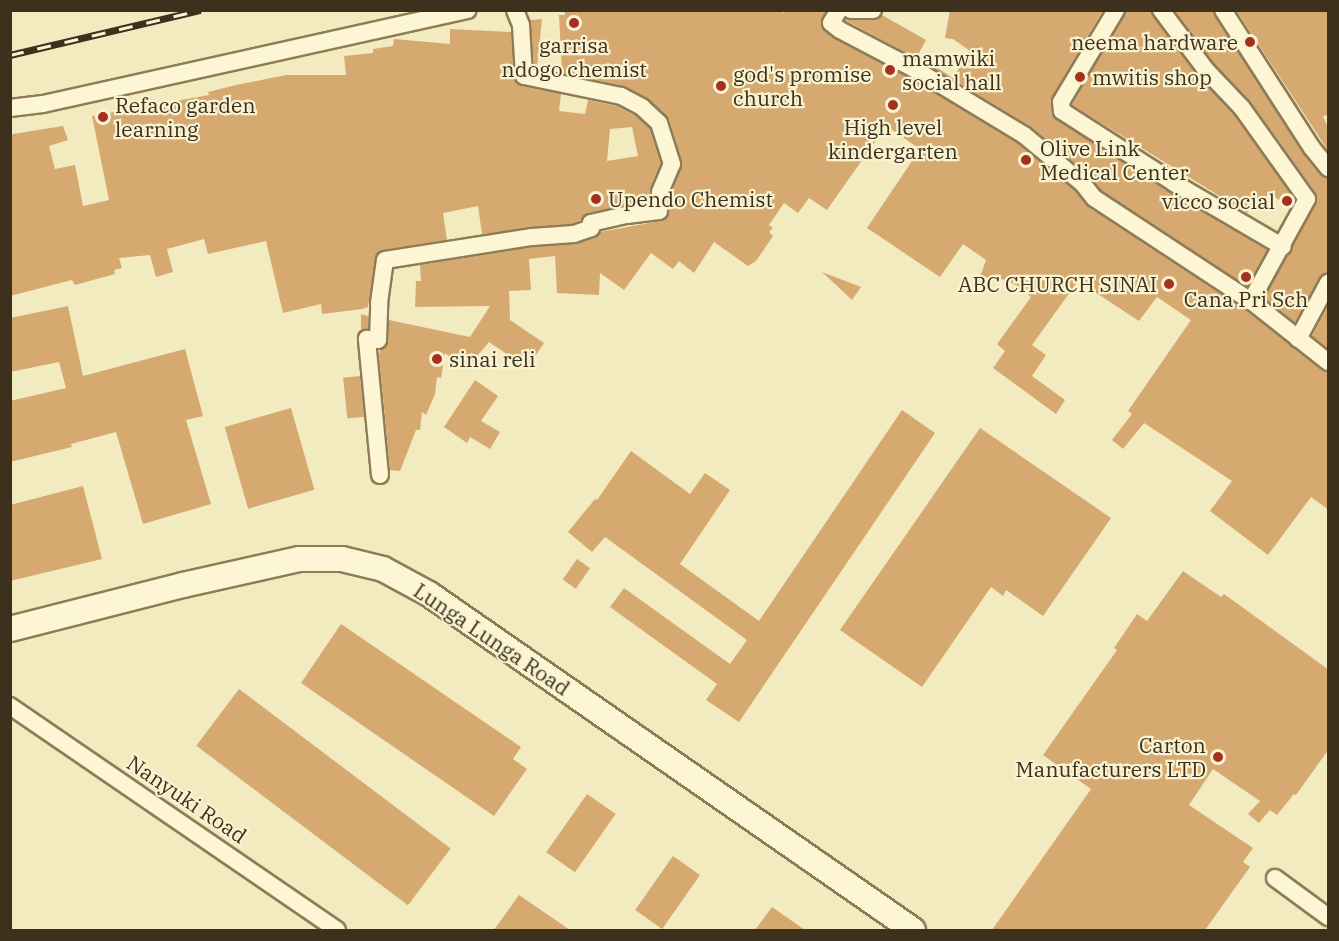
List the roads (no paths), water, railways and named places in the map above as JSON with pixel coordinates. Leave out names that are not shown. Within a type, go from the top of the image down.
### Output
[{"type":"main road","name":"Lunga Lunga Road","points":[[10,629],[183,585],[300,559],[342,559],[383,569],[429,594],[913,930]]},
{"type":"street","points":[[10,108],[54,101],[468,10]]},
{"type":"street","points":[[380,475],[367,339],[378,340],[379,303],[385,260],[477,244],[574,234],[591,228],[591,223],[627,214],[659,211],[660,192],[672,164],[659,123],[642,107],[621,96],[524,76],[521,25],[515,10]]},
{"type":"street","points":[[839,10],[831,23],[840,30],[918,71],[1024,135],[1083,184],[1094,198],[1251,301],[1298,339],[1325,354]]},
{"type":"street","points":[[851,10],[864,13],[873,10]]},
{"type":"street","points":[[1116,10],[1061,102],[1062,111],[1174,183],[1282,247]]},
{"type":"street","points":[[1161,10],[1206,70],[1242,108],[1306,199],[1251,301]]},
{"type":"street","points":[[1223,10],[1312,148],[1329,168]]},
{"type":"street","points":[[1298,339],[1329,284]]},
{"type":"street","name":"Nanyuki Road","points":[[10,706],[337,930]]},
{"type":"street","points":[[1275,878],[1329,917]]},
{"type":"railway","points":[[10,55],[201,10]]},
{"type":"place","name":"garrisa ndogo chemist","points":[[574,23]]},
{"type":"place","name":"neema hardware","points":[[1250,42]]},
{"type":"place","name":"mamwiki social hall","points":[[890,70]]},
{"type":"place","name":"mwitis shop","points":[[1080,77]]},
{"type":"place","name":"god's promise church","points":[[721,86]]},
{"type":"place","name":"High level kindergarten","points":[[893,105]]},
{"type":"place","name":"Refaco garden learning","points":[[103,117]]},
{"type":"place","name":"Olive Link Medical Center","points":[[1026,160]]},
{"type":"place","name":"Upendo Chemist","points":[[596,199]]},
{"type":"place","name":"vicco social","points":[[1287,201]]},
{"type":"place","name":"Cana Pri Sch","points":[[1246,277]]},
{"type":"place","name":"ABC CHURCH SINAI","points":[[1169,284]]},
{"type":"place","name":"sinai reli","points":[[437,359]]},
{"type":"place","name":"Carton Manufacturers LTD","points":[[1218,757]]}]
